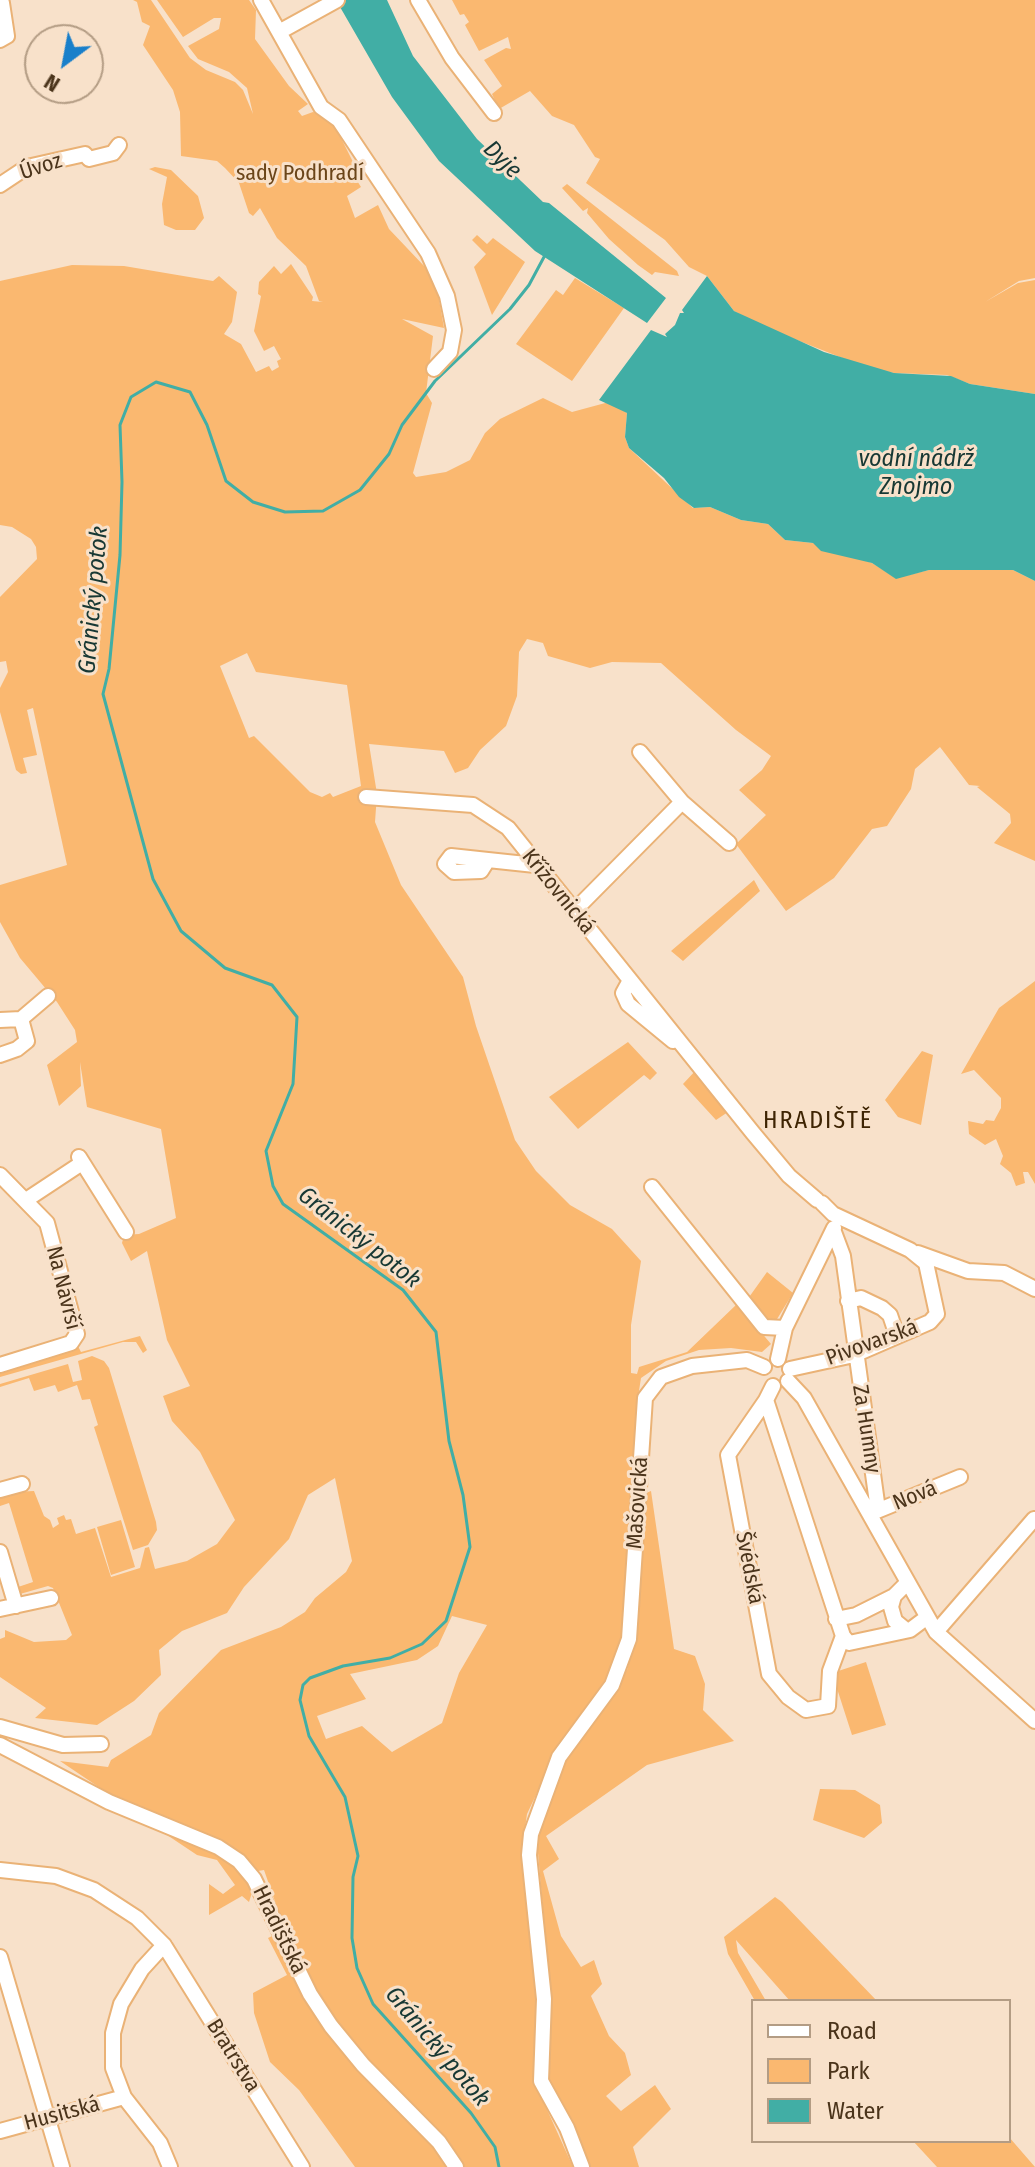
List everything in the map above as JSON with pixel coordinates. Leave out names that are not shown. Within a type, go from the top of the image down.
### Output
[{"type":"street","points":[[261,0],[321,107],[339,120],[428,253],[447,296],[454,330],[450,352],[434,369]]},
{"type":"street","points":[[418,0],[452,58],[490,107]]},
{"type":"street","points":[[0,40],[7,36],[2,3]]},
{"type":"street","points":[[279,32],[331,3]]},
{"type":"street","name":"Úvoz","points":[[0,185],[27,167],[85,154],[89,159],[113,153],[119,145]]},
{"type":"street","points":[[640,752],[682,802],[729,843]]},
{"type":"street","name":"Křížovnická","points":[[366,797],[481,808],[508,828],[629,982],[623,993],[628,1004],[660,1034],[681,1043],[789,1176],[824,1206]]},
{"type":"street","points":[[574,911],[682,802]]},
{"type":"street","points":[[488,860],[535,865]]},
{"type":"street","points":[[0,1020],[21,1019],[48,996]]},
{"type":"street","points":[[0,1055],[17,1049],[27,1041],[21,1019]]},
{"type":"street","points":[[26,1200],[81,1160],[126,1232]]},
{"type":"street","name":"Na Návrší","points":[[0,1175],[47,1223],[77,1334],[71,1343],[0,1365]]},
{"type":"street","points":[[652,1187],[764,1327],[874,1512],[906,1584],[936,1632],[1035,1721]]},
{"type":"street","points":[[824,1206],[834,1232],[785,1328],[784,1364],[766,1400],[843,1636],[849,1643],[906,1630],[926,1618]]},
{"type":"street","points":[[824,1206],[910,1250],[968,1271],[1004,1273],[1035,1289]]},
{"type":"street","name":"Za Humny","points":[[834,1232],[844,1264],[874,1512]]},
{"type":"street","name":"Pivovarská","points":[[784,1364],[854,1355],[930,1322],[937,1314],[926,1263],[910,1250]]},
{"type":"street","points":[[816,1267],[844,1264]]},
{"type":"street","points":[[848,1301],[861,1298],[882,1308],[890,1315],[897,1336]]},
{"type":"street","points":[[764,1327],[785,1328]]},
{"type":"street","name":"Mašovická","points":[[582,2167],[573,2139],[541,2081],[544,1999],[529,1845],[559,1757],[612,1685],[629,1639],[645,1398],[661,1377],[692,1366],[747,1360],[764,1367]]},
{"type":"street","points":[[773,1386],[763,1377],[764,1367],[784,1364]]},
{"type":"street","name":"Švédská","points":[[766,1400],[728,1455],[769,1674],[788,1697],[806,1710],[828,1706],[830,1671],[843,1636]]},
{"type":"street","name":"Nová","points":[[874,1512],[960,1477]]},
{"type":"street","points":[[0,1490],[22,1484]]},
{"type":"street","points":[[936,1632],[1034,1519]]},
{"type":"street","points":[[0,1552],[16,1606]]},
{"type":"street","points":[[836,1619],[856,1615],[894,1596],[906,1584]]},
{"type":"street","points":[[894,1596],[891,1607],[895,1621],[906,1630]]},
{"type":"street","points":[[0,1609],[51,1598]]},
{"type":"street","points":[[856,1615],[867,1638]]},
{"type":"street","points":[[0,1727],[52,1743],[101,1744]]},
{"type":"street","name":"Hradišťská","points":[[0,1745],[109,1802],[218,1847],[239,1861],[254,1879],[310,1994],[331,2026],[363,2065],[439,2142],[456,2167]]},
{"type":"street","name":"Bratrstva","points":[[0,1870],[56,1876],[94,1890],[137,1918],[164,1945],[302,2167]]},
{"type":"street","points":[[164,1945],[142,1969],[121,2004],[113,2033],[113,2068],[124,2097],[160,2143],[170,2167]]},
{"type":"street","points":[[0,1957],[62,2167]]},
{"type":"street","name":"Husitská","points":[[0,2131],[124,2097]]},
{"type":"green space","name":"sady Podhradí","points":[[133,0],[151,0],[190,58],[206,70],[235,82],[243,90],[253,114],[247,88],[229,72],[198,59],[188,46],[219,29],[221,18],[214,18],[183,37],[157,0],[249,0],[256,10],[255,39],[289,86],[308,104],[298,111],[302,116],[313,112],[330,116],[360,176],[356,179],[361,187],[347,196],[355,218],[378,205],[389,229],[425,267],[437,288],[444,328],[402,319],[433,336],[426,393],[432,403],[413,473],[416,477],[446,472],[470,460],[485,433],[500,419],[543,398],[572,412],[609,402],[627,413],[625,437],[629,448],[693,508],[710,507],[741,520],[768,524],[785,540],[813,543],[872,563],[896,578],[929,570],[1013,570],[1035,581],[1035,861],[994,843],[1011,823],[1010,814],[977,787],[980,786],[969,785],[940,747],[915,769],[911,789],[887,826],[872,829],[834,878],[786,911],[736,844],[766,815],[739,790],[762,770],[771,756],[736,730],[661,663],[612,662],[590,668],[548,656],[543,643],[527,639],[519,652],[517,696],[506,726],[480,750],[468,768],[455,773],[444,751],[369,744],[377,794],[375,822],[401,885],[463,977],[476,1026],[515,1140],[536,1171],[570,1205],[612,1229],[641,1261],[631,1325],[631,1373],[637,1374],[639,1367],[687,1352],[737,1304],[771,1344],[762,1352],[731,1348],[699,1350],[666,1361],[641,1378],[636,1410],[623,1638],[607,1681],[562,1740],[527,1814],[522,1849],[536,1969],[535,2083],[573,2167],[465,2167],[443,2137],[384,2079],[339,2026],[316,1991],[286,1933],[264,1870],[258,1871],[243,1856],[221,1842],[112,1796],[60,1761],[108,1767],[111,1760],[151,1735],[159,1713],[221,1650],[281,1627],[305,1612],[315,1598],[346,1572],[352,1561],[335,1478],[308,1495],[289,1539],[244,1587],[227,1613],[182,1631],[159,1650],[161,1675],[134,1701],[97,1725],[35,1718],[46,1708],[0,1677],[0,1639],[5,1637],[5,1630],[34,1642],[66,1640],[72,1635],[53,1588],[48,1586],[20,1594],[12,1581],[16,1580],[18,1587],[33,1582],[9,1503],[0,1506],[0,1498],[14,1492],[34,1491],[44,1516],[53,1528],[59,1524],[57,1518],[64,1515],[66,1520],[71,1519],[76,1534],[95,1528],[111,1577],[140,1568],[145,1548],[149,1547],[155,1569],[187,1561],[217,1544],[235,1520],[200,1452],[172,1421],[163,1396],[190,1386],[167,1340],[147,1251],[131,1261],[122,1243],[124,1235],[139,1234],[176,1218],[161,1129],[87,1107],[80,1062],[81,1086],[59,1106],[47,1065],[77,1042],[75,1030],[57,1002],[20,958],[0,922],[0,885],[67,865],[33,708],[27,710],[37,755],[23,758],[27,773],[21,774],[16,770],[0,712],[0,688],[8,672],[6,661],[0,662],[0,597],[37,559],[36,547],[31,539],[12,527],[0,525],[0,281],[72,265],[124,266],[213,281],[219,276],[237,292],[232,322],[224,334],[241,344],[256,372],[269,366],[272,371],[279,367],[277,361],[281,359],[274,346],[264,351],[254,331],[261,296],[258,294],[259,282],[274,266],[281,274],[291,264],[313,297],[312,301],[323,302],[319,301],[306,266],[277,238],[260,208],[253,216],[249,213],[239,183],[225,168],[217,161],[181,156],[180,112],[173,90],[143,45],[150,26],[142,22],[137,2]],"holes":[[[247,653],[256,672],[347,685],[361,786],[333,797],[330,793],[322,797],[310,792],[254,736],[249,738],[220,666]],[[452,1616],[487,1625],[459,1673],[442,1723],[392,1752],[362,1726],[326,1739],[317,1716],[366,1699],[350,1674],[417,1660],[438,1646]]]},
{"type":"green space","points":[[452,0],[1035,0],[1035,278],[1019,281],[985,302],[1018,283],[1035,280],[1035,394],[970,384],[947,375],[894,373],[865,367],[764,327],[734,311],[707,276],[689,267],[665,240],[586,183],[600,159],[595,157],[574,125],[552,116],[530,91],[499,109],[492,94],[502,86],[484,60],[506,48],[511,49],[508,37],[479,51],[465,25],[469,22],[464,14],[460,15]]},
{"type":"green space","points":[[149,169],[171,170],[198,196],[204,218],[195,230],[176,230],[164,225],[162,204],[167,177]]},
{"type":"green space","points":[[567,184],[677,271],[679,276],[655,272],[652,275],[638,265],[609,239],[587,213],[588,208],[583,211],[562,188]]},
{"type":"green space","points":[[477,235],[487,244],[493,238],[525,262],[492,315],[474,267],[486,254],[472,240]]},
{"type":"green space","points":[[575,278],[624,308],[572,381],[516,344],[556,290],[563,295]]},
{"type":"green space","points":[[754,880],[760,891],[683,961],[671,951]]},
{"type":"green space","points":[[1035,981],[1035,1184],[1028,1172],[1023,1172],[1025,1183],[1016,1186],[1011,1173],[1000,1164],[1003,1156],[996,1139],[985,1145],[969,1134],[968,1121],[983,1124],[986,1120],[994,1121],[1001,1108],[1001,1098],[974,1070],[961,1074],[999,1008]]},
{"type":"green space","points":[[628,1042],[657,1073],[650,1080],[644,1075],[578,1129],[549,1097]]},
{"type":"green space","points":[[922,1051],[933,1055],[921,1125],[898,1117],[885,1100]]},
{"type":"green space","points":[[697,1069],[728,1112],[716,1120],[683,1084]]},
{"type":"green space","points":[[767,1272],[793,1293],[774,1324],[763,1321],[747,1300]]},
{"type":"green space","points":[[140,1336],[147,1350],[143,1353],[136,1342],[123,1342],[0,1377],[0,1367],[78,1346],[81,1352]]},
{"type":"green space","points":[[92,1356],[104,1361],[109,1368],[156,1522],[157,1530],[148,1545],[133,1550],[94,1427],[98,1425],[90,1399],[82,1400],[77,1385],[58,1392],[55,1385],[34,1391],[29,1378],[0,1387],[0,1384],[68,1364],[73,1382],[82,1380],[78,1361]]},
{"type":"green space","points":[[651,1491],[674,1649],[695,1656],[705,1684],[703,1710],[734,1741],[647,1765],[546,1836],[559,1859],[543,1871],[561,1936],[581,1967],[594,1960],[602,1984],[591,1996],[609,2036],[625,2053],[631,2075],[606,2096],[621,2111],[655,2085],[671,2109],[633,2147],[639,2167],[588,2167],[581,2142],[547,2076],[551,2000],[537,1842],[565,1760],[627,1670],[635,1640],[646,1493]]},
{"type":"green space","points":[[121,1520],[135,1567],[111,1575],[97,1527]]},
{"type":"green space","points":[[866,1662],[886,1725],[852,1735],[832,1673]]},
{"type":"green space","points":[[820,1789],[855,1790],[880,1805],[882,1823],[864,1838],[813,1820]]},
{"type":"green space","points":[[167,1830],[207,1847],[238,1866],[254,1886],[249,1902],[242,1896],[209,1915],[209,1884],[223,1894],[235,1885],[217,1860],[197,1855],[164,1833]]},
{"type":"green space","points":[[775,1897],[875,1999],[788,1999],[736,1940],[738,1953],[765,1999],[754,1999],[728,1954],[724,1937]]},
{"type":"green space","points":[[274,1935],[310,2004],[356,2068],[427,2137],[448,2167],[355,2167],[299,2090],[270,2062],[254,2013],[253,1993],[287,1975],[268,1938]]},
{"type":"green space","points":[[1011,2139],[1035,2167],[937,2167],[915,2143],[1011,2143]]},
{"type":"water","points":[[336,0],[387,0],[413,56],[477,139],[543,202],[549,203],[666,298],[647,323],[535,251],[439,161],[392,97]]},
{"type":"water","name":"vodní nádrž Znojmo","points":[[707,276],[734,311],[824,352],[894,373],[951,376],[970,384],[1035,394],[1035,581],[1013,570],[929,570],[896,579],[872,563],[821,551],[813,543],[785,540],[768,524],[741,520],[710,507],[694,508],[679,497],[664,478],[629,448],[625,437],[627,413],[599,400],[651,330],[667,337],[665,334],[675,325],[680,313],[684,313],[682,310]]},
{"type":"waterway","name":"Gránický potok","points":[[499,2167],[495,2147],[471,2113],[373,2004],[357,1968],[352,1938],[353,1877],[358,1856],[345,1797],[309,1736],[300,1700],[303,1685],[310,1678],[343,1666],[390,1658],[422,1644],[446,1621],[470,1547],[463,1495],[449,1441],[436,1332],[403,1290],[283,1204],[273,1186],[266,1151],[293,1084],[297,1017],[272,985],[225,968],[181,931],[153,879],[103,694],[109,669],[120,555],[120,425],[131,397],[156,382],[190,392],[207,425],[226,481],[253,502],[285,512],[323,511],[360,490],[389,454],[402,425],[435,381],[510,309],[529,285],[544,257]]},
{"type":"district","name":"HRADIŠTĚ","points":[[818,1121]]},
{"type":"water label","name":"Dyje","points":[[502,160]]}]
